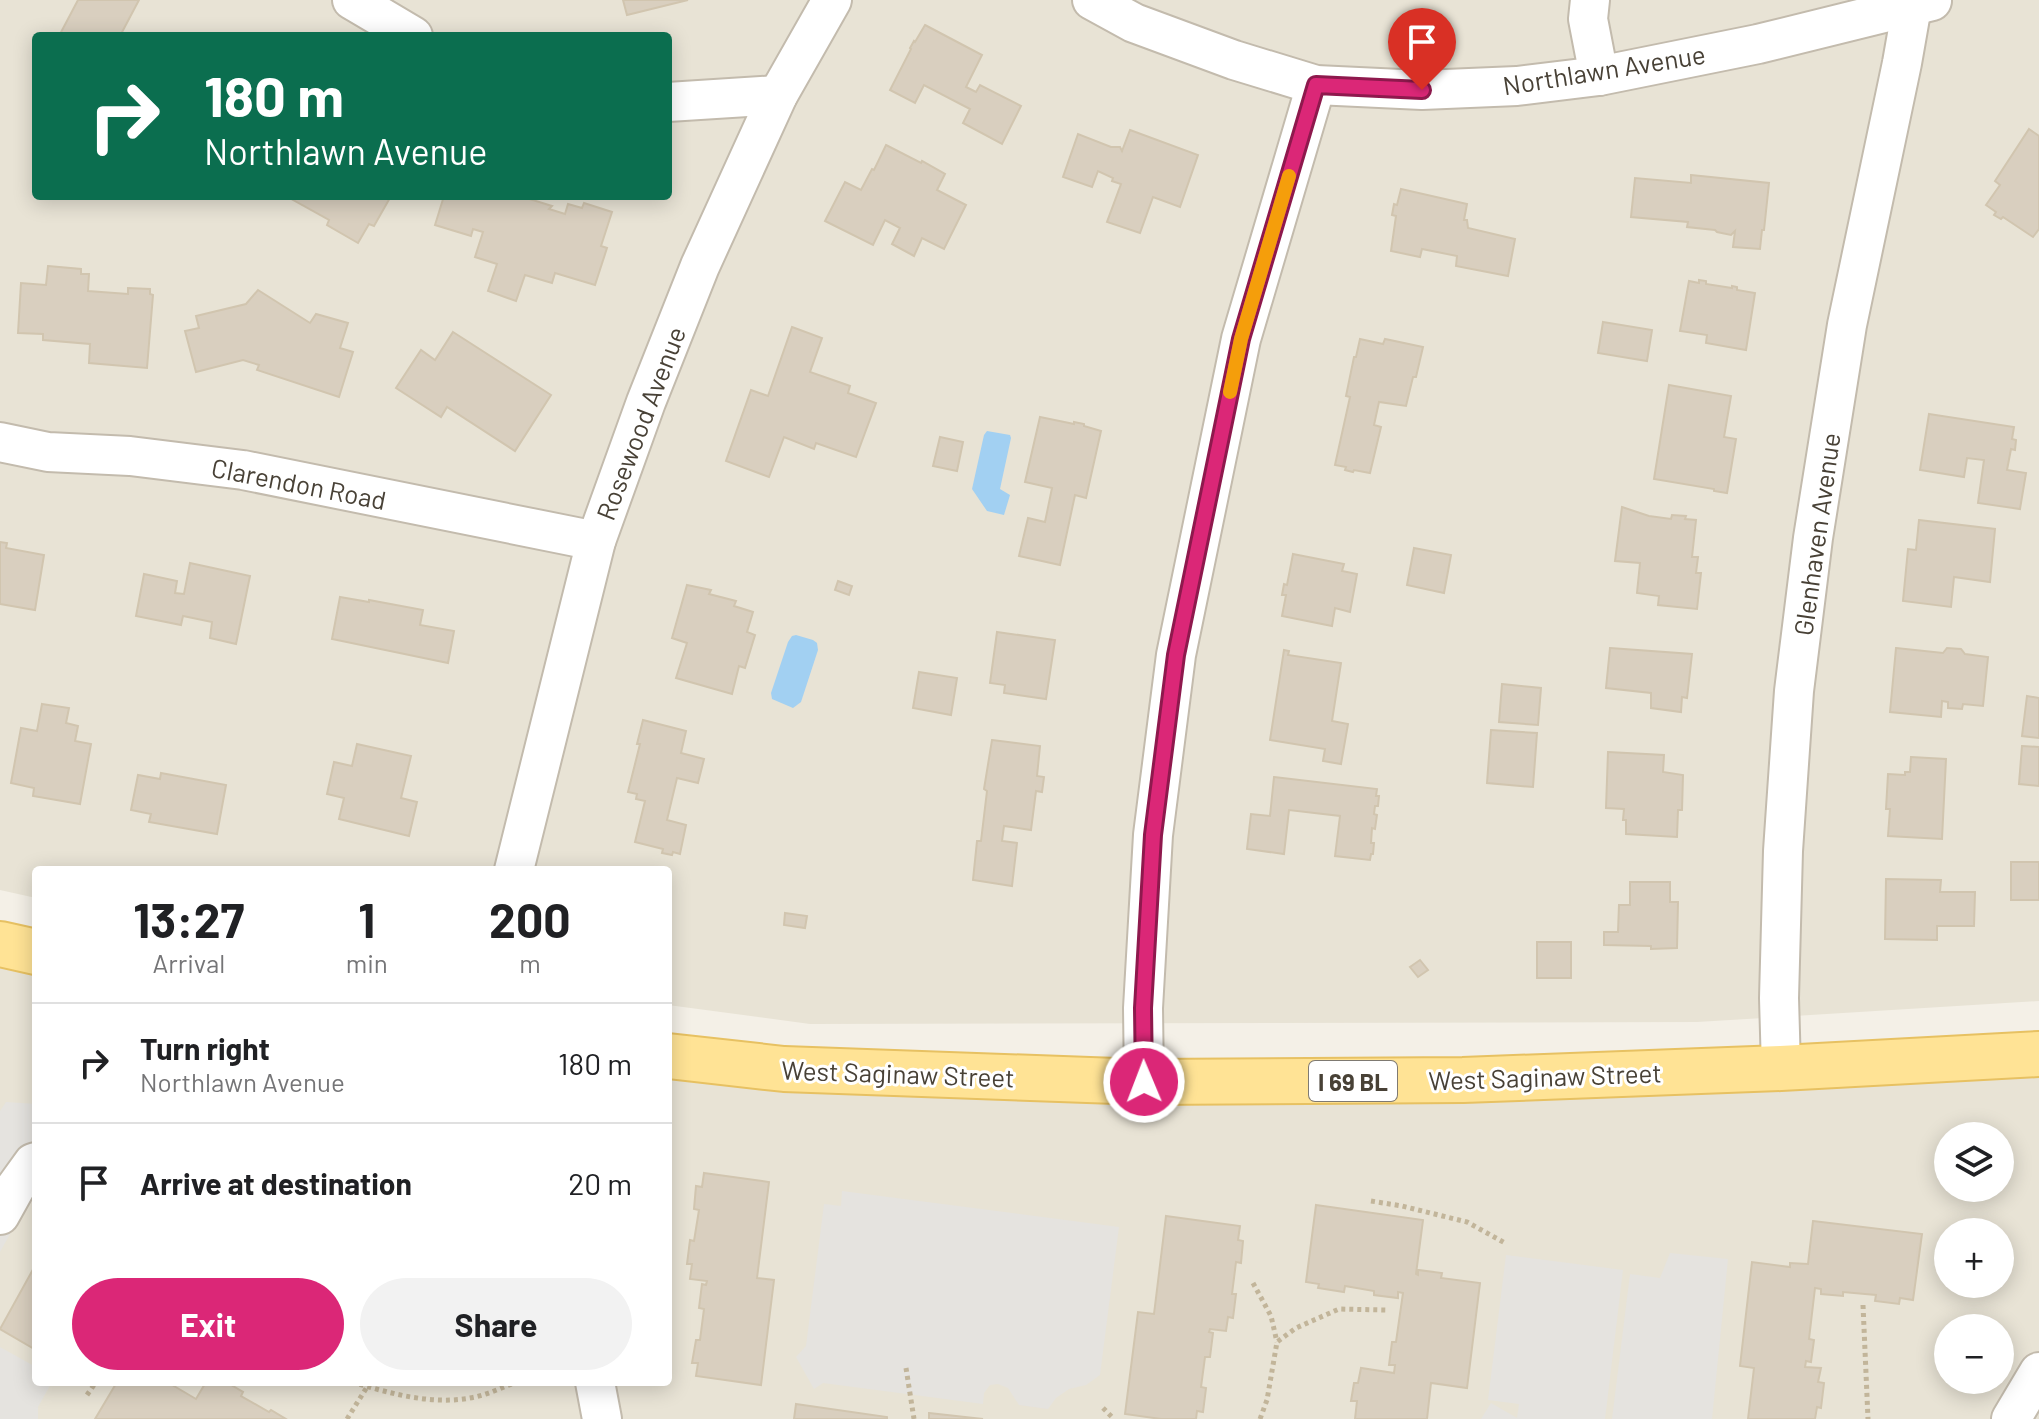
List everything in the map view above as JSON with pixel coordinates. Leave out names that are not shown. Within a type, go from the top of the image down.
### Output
[{"type":"main road","points":[[0,944],[32,951]]},
{"type":"main road","name":"West Saginaw Street","points":[[672,1056],[784,1069],[1144,1082],[1463,1080],[2039,1054]]},
{"type":"street","points":[[352,0],[406,32]]},
{"type":"street","name":"Rosewood Avenue","points":[[515,866],[596,541],[646,402],[700,266],[778,95],[832,0]]},
{"type":"street","name":"Northlawn Avenue","points":[[1092,0],[1134,23],[1234,60],[1316,85],[1422,90],[1517,86],[1599,76],[1758,44],[1923,3]]},
{"type":"street","points":[[1590,0],[1588,19],[1599,76]]},
{"type":"street","name":"Glenhaven Avenue","points":[[1781,1068],[1779,998],[1783,851],[1794,691],[1813,538],[1847,325],[1900,73],[1923,3]]},
{"type":"street","points":[[1144,1082],[1143,1008],[1153,835],[1176,655],[1241,339],[1316,85]]},
{"type":"street","points":[[672,102],[778,95]]},
{"type":"street","name":"Clarendon Road","points":[[0,442],[48,452],[130,456],[243,470],[596,541]]},
{"type":"street","points":[[0,1215],[32,1164]]},
{"type":"street","points":[[2011,1419],[2039,1372]]},
{"type":"street","points":[[596,1386],[602,1419]]},
{"type":"path","points":[[1371,1201],[1467,1222],[1505,1243]]},
{"type":"path","points":[[1253,1283],[1271,1316],[1277,1342],[1267,1400],[1260,1419]]},
{"type":"path","points":[[1863,1305],[1868,1419]]},
{"type":"path","points":[[1277,1342],[1296,1328],[1339,1309],[1386,1310]]},
{"type":"path","points":[[906,1368],[914,1419]]},
{"type":"path","points":[[87,1395],[93,1386]]},
{"type":"path","points":[[364,1386],[443,1401],[477,1397],[506,1386]]},
{"type":"path","points":[[347,1419],[367,1387]]},
{"type":"path","points":[[1103,1408],[1114,1419]]},
{"type":"shaded area","points":[[0,0],[2039,0],[2039,1001],[1697,1022],[810,1024],[672,1006],[672,866],[32,866],[32,897],[0,890]]},
{"type":"shaded area","points":[[0,956],[32,964],[32,1386],[672,1386],[672,1066],[2039,1067],[2039,1419],[0,1419]]},
{"type":"shaded area","points":[[6,1102],[32,1104],[32,1195],[0,1252],[0,1111]]},
{"type":"shaded area","points":[[842,1191],[1119,1227],[1100,1375],[1086,1385],[1069,1389],[1056,1398],[1048,1409],[1019,1405],[1008,1388],[998,1384],[990,1385],[984,1393],[983,1404],[823,1383],[814,1389],[796,1357],[806,1346],[824,1204],[841,1206]]},
{"type":"shaded area","points":[[1670,1253],[1728,1259],[1712,1419],[1612,1419],[1630,1274],[1660,1278]]},
{"type":"shaded area","points":[[1506,1255],[1623,1270],[1605,1419],[1481,1419],[1491,1403],[1517,1418],[1519,1404],[1488,1400]]},
{"type":"shaded area","points":[[0,1347],[32,1365],[32,1386],[50,1386],[38,1407],[38,1419],[0,1419]]},
{"type":"water","points":[[987,431],[1010,435],[1011,438],[1000,489],[1010,495],[1004,515],[987,511],[972,489]]},
{"type":"water","points":[[796,635],[813,640],[818,650],[801,702],[793,708],[772,699],[771,693],[788,642]]},
{"type":"building","points":[[78,0],[139,0],[122,32],[61,32]]},
{"type":"building","points":[[623,0],[688,0],[627,15]]},
{"type":"building","points":[[925,25],[982,55],[966,87],[976,92],[980,85],[1021,106],[1002,144],[963,123],[970,109],[924,85],[915,103],[890,90]]},
{"type":"building","points":[[2029,129],[2039,136],[2039,229],[2033,237],[2003,217],[1994,215],[1996,212],[1986,205],[2000,185],[1995,181]]},
{"type":"building","points":[[1130,130],[1198,155],[1180,207],[1153,197],[1140,233],[1107,222],[1121,184],[1112,181],[1113,178],[1098,171],[1092,187],[1063,177],[1078,134],[1111,147],[1120,147],[1122,151]]},
{"type":"building","points":[[886,145],[945,174],[937,190],[966,205],[944,249],[922,238],[914,256],[892,244],[900,228],[885,220],[873,245],[825,221],[845,182],[861,190]]},
{"type":"building","points":[[1691,175],[1769,183],[1760,249],[1733,247],[1735,231],[1731,235],[1687,227],[1688,222],[1631,217],[1635,178],[1691,183]]},
{"type":"building","points":[[1401,189],[1467,204],[1464,220],[1467,220],[1468,228],[1515,239],[1508,276],[1456,266],[1457,256],[1422,249],[1420,257],[1391,251],[1396,216],[1392,215]]},
{"type":"building","points":[[293,200],[389,200],[374,226],[369,224],[358,243],[327,225],[329,220]]},
{"type":"building","points":[[443,200],[533,200],[565,214],[568,204],[582,208],[584,203],[612,212],[601,246],[607,248],[595,285],[555,273],[552,283],[525,275],[516,301],[488,291],[497,264],[475,257],[483,232],[473,229],[471,236],[435,225]]},
{"type":"building","points":[[48,266],[81,269],[81,274],[89,274],[88,291],[128,294],[128,288],[150,289],[153,295],[147,368],[89,363],[90,344],[43,340],[43,334],[18,333],[21,283],[46,285]]},
{"type":"building","points":[[1699,280],[1755,293],[1746,350],[1706,343],[1707,335],[1680,331],[1689,281],[1699,283]]},
{"type":"building","points":[[258,290],[310,323],[316,314],[348,323],[340,348],[353,352],[339,397],[257,370],[259,365],[243,360],[196,372],[185,331],[199,328],[196,316],[246,304]]},
{"type":"building","points":[[1603,322],[1652,330],[1647,361],[1598,353]]},
{"type":"building","points":[[792,327],[822,338],[810,372],[850,386],[848,393],[876,403],[856,457],[816,443],[814,449],[784,437],[769,477],[726,461],[751,390],[768,396]]},
{"type":"building","points":[[453,332],[551,395],[515,451],[447,407],[441,417],[396,388],[421,350],[435,360]]},
{"type":"building","points":[[1360,339],[1383,344],[1385,339],[1423,347],[1406,406],[1379,402],[1374,425],[1381,427],[1370,473],[1353,472],[1335,465],[1350,397],[1346,396]]},
{"type":"building","points":[[1669,385],[1731,396],[1724,437],[1736,439],[1727,493],[1654,479]]},
{"type":"building","points":[[1929,414],[2014,427],[2012,439],[2016,440],[2015,450],[2011,449],[2007,470],[2026,473],[2020,509],[1978,503],[1984,460],[1967,458],[1964,477],[1920,470]]},
{"type":"building","points":[[1040,417],[1084,424],[1101,431],[1086,498],[1075,495],[1060,565],[1019,556],[1028,518],[1045,522],[1052,488],[1025,482]]},
{"type":"building","points":[[940,437],[963,442],[957,471],[933,466]]},
{"type":"building","points":[[1622,507],[1649,516],[1671,519],[1672,515],[1686,516],[1685,519],[1696,520],[1692,557],[1698,557],[1696,573],[1701,573],[1697,609],[1658,605],[1659,596],[1637,593],[1640,563],[1615,561]]},
{"type":"building","points":[[1919,520],[1995,529],[1990,582],[1954,577],[1951,607],[1903,601],[1908,549],[1916,550]]},
{"type":"building","points":[[0,542],[7,543],[6,548],[44,555],[35,610],[0,604]]},
{"type":"building","points":[[1414,548],[1451,555],[1444,593],[1407,585]]},
{"type":"building","points":[[1293,554],[1344,564],[1342,571],[1357,574],[1350,612],[1335,608],[1332,626],[1282,616],[1286,595],[1282,595]]},
{"type":"building","points":[[190,563],[250,576],[236,644],[210,638],[212,622],[183,616],[181,625],[136,616],[144,574],[177,581],[175,593],[184,594]]},
{"type":"building","points":[[838,581],[852,586],[849,595],[835,590]]},
{"type":"building","points":[[687,585],[711,590],[709,594],[736,601],[734,606],[753,612],[747,632],[755,635],[745,668],[739,666],[732,694],[676,678],[687,643],[672,638]]},
{"type":"building","points":[[340,597],[423,610],[420,625],[454,631],[448,663],[332,639]]},
{"type":"building","points":[[997,632],[1055,640],[1046,699],[1004,693],[1005,685],[990,683]]},
{"type":"building","points":[[1610,648],[1692,654],[1687,698],[1682,697],[1681,712],[1651,708],[1651,693],[1606,688]]},
{"type":"building","points":[[1896,648],[1943,653],[1947,648],[1961,649],[1965,654],[1988,657],[1983,706],[1963,704],[1962,709],[1948,708],[1948,702],[1942,701],[1941,717],[1890,712]]},
{"type":"building","points":[[1284,650],[1289,651],[1288,655],[1341,663],[1332,721],[1348,724],[1341,764],[1323,761],[1325,749],[1270,740]]},
{"type":"building","points":[[919,672],[957,678],[951,715],[913,708]]},
{"type":"building","points":[[1502,684],[1541,688],[1538,725],[1499,722]]},
{"type":"building","points":[[2027,696],[2039,698],[2039,738],[2022,736]]},
{"type":"building","points":[[42,704],[69,708],[66,723],[78,726],[75,741],[91,744],[80,804],[33,796],[34,788],[11,783],[21,728],[37,731]]},
{"type":"building","points":[[643,720],[686,731],[681,753],[704,759],[698,783],[677,778],[667,820],[686,825],[680,854],[662,853],[663,849],[635,842],[645,801],[636,799],[637,794],[628,792]]},
{"type":"building","points":[[1491,730],[1537,733],[1533,787],[1487,783]]},
{"type":"building","points":[[992,740],[1040,746],[1037,776],[1044,777],[1042,792],[1036,791],[1031,830],[1004,826],[1002,841],[1017,843],[1012,886],[973,880],[977,841],[981,841],[987,791],[984,789]]},
{"type":"building","points":[[357,744],[411,756],[401,798],[417,802],[409,836],[339,819],[344,798],[327,794],[334,762],[352,766]]},
{"type":"building","points":[[2022,746],[2039,747],[2039,786],[2019,784]]},
{"type":"building","points":[[1608,752],[1664,755],[1663,772],[1683,775],[1677,837],[1626,834],[1624,809],[1606,808]]},
{"type":"building","points":[[1911,757],[1946,759],[1942,839],[1888,836],[1888,774],[1905,775],[1905,772],[1910,772]]},
{"type":"building","points":[[161,773],[226,785],[217,834],[149,822],[151,814],[131,810],[138,775],[160,779]]},
{"type":"building","points":[[1274,777],[1377,789],[1376,796],[1379,796],[1378,806],[1375,806],[1374,814],[1377,815],[1375,829],[1372,828],[1371,843],[1374,843],[1370,860],[1335,856],[1340,816],[1289,810],[1284,854],[1247,849],[1251,814],[1270,816]]},
{"type":"building","points":[[2011,862],[2039,862],[2039,900],[2011,900]]},
{"type":"building","points":[[1886,879],[1941,880],[1940,892],[1975,892],[1974,926],[1937,926],[1937,940],[1885,939]]},
{"type":"building","points":[[1630,882],[1670,882],[1670,902],[1678,902],[1677,948],[1604,945],[1604,932],[1618,932],[1619,905],[1630,905]]},
{"type":"building","points":[[785,913],[807,916],[805,928],[784,925]]},
{"type":"building","points":[[1537,942],[1571,942],[1571,978],[1537,978]]},
{"type":"building","points":[[1420,960],[1428,970],[1418,977],[1410,967]]},
{"type":"building","points":[[704,1173],[769,1182],[757,1278],[774,1280],[761,1385],[696,1376],[698,1363],[692,1363],[696,1340],[700,1340],[704,1309],[699,1308],[702,1284],[706,1285],[707,1281],[690,1279],[692,1264],[687,1264],[699,1210],[694,1209],[696,1186],[702,1187]]},
{"type":"building","points":[[1316,1205],[1423,1220],[1416,1274],[1418,1270],[1442,1273],[1441,1278],[1480,1283],[1467,1388],[1431,1383],[1427,1419],[1355,1419],[1357,1401],[1351,1401],[1361,1368],[1394,1373],[1395,1365],[1389,1365],[1392,1342],[1396,1342],[1403,1293],[1398,1292],[1398,1298],[1345,1286],[1344,1292],[1318,1288],[1319,1284],[1306,1282]]},
{"type":"building","points":[[1166,1216],[1240,1226],[1238,1240],[1243,1241],[1241,1263],[1236,1262],[1233,1318],[1228,1317],[1226,1331],[1210,1329],[1209,1332],[1213,1333],[1210,1357],[1205,1357],[1201,1387],[1206,1388],[1203,1412],[1197,1411],[1196,1419],[1161,1419],[1125,1414],[1138,1312],[1154,1314]]},
{"type":"building","points":[[1813,1221],[1922,1234],[1913,1300],[1900,1298],[1899,1304],[1875,1301],[1876,1295],[1821,1294],[1821,1289],[1815,1288],[1809,1339],[1814,1340],[1811,1362],[1806,1361],[1805,1367],[1821,1368],[1818,1382],[1824,1383],[1821,1408],[1817,1407],[1815,1419],[1748,1419],[1754,1368],[1740,1366],[1752,1262],[1790,1267],[1790,1263],[1808,1264]]},
{"type":"building","points":[[32,1271],[32,1348],[0,1329]]},
{"type":"building","points":[[115,1386],[174,1386],[196,1399],[204,1386],[233,1386],[243,1392],[241,1396],[286,1419],[95,1419]]},
{"type":"building","points":[[796,1404],[887,1417],[887,1419],[794,1419]]},
{"type":"building","points":[[929,1413],[983,1419],[929,1419]]},
{"type":"slow traffic","points":[[1230,392],[1241,339],[1289,176]]},
{"type":"route","points":[[1144,1082],[1143,1008],[1153,835],[1176,655],[1241,339],[1316,85],[1422,90]]}]
